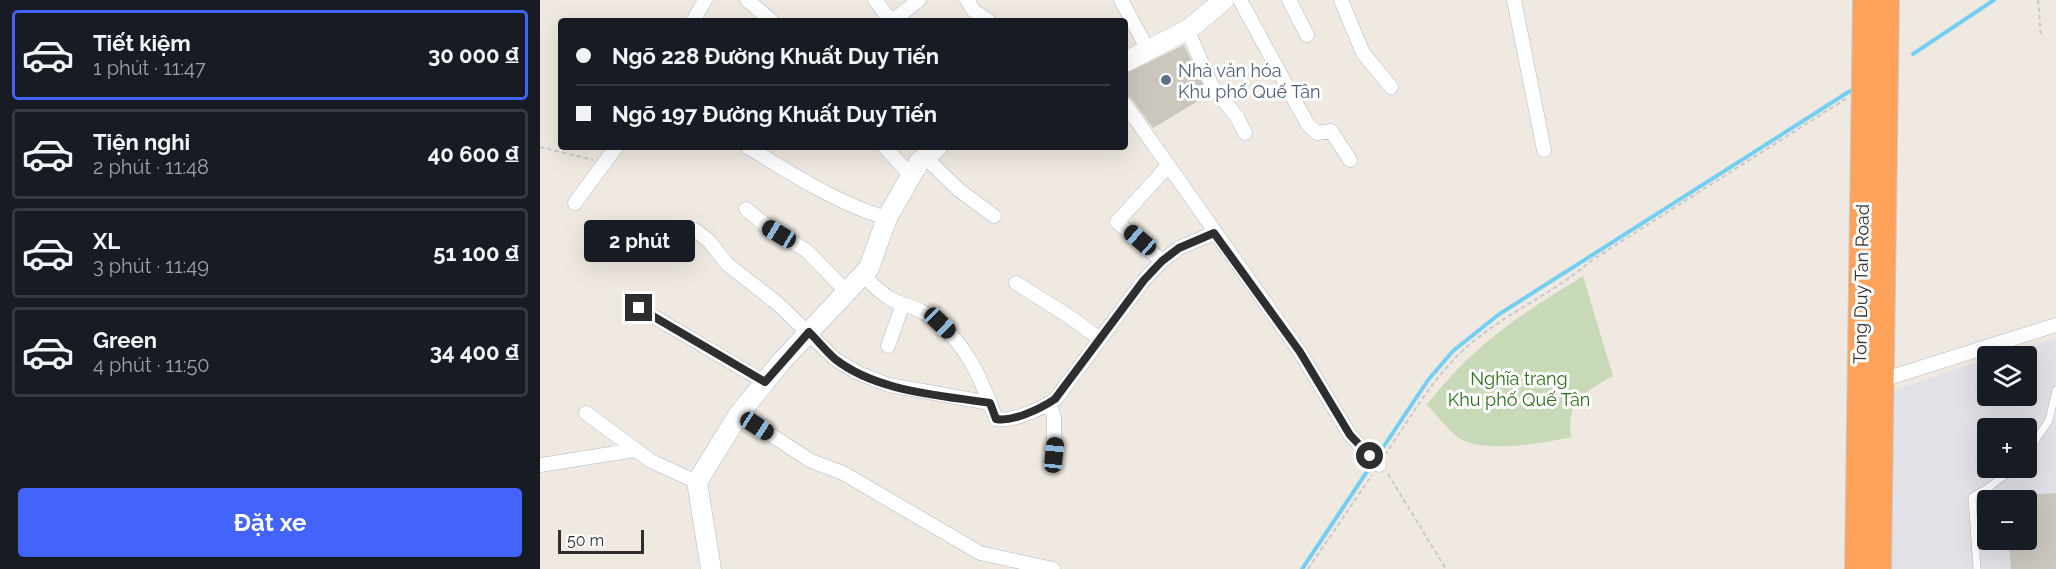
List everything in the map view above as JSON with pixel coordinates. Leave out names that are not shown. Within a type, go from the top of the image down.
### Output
[{"type":"highway","name":"Tong Duy Tan Road","points":[[1865,0],[1864,96],[1872,313],[1882,380],[1879,569]]},
{"type":"highway","name":"Tong Duy Tan Road","points":[[1857,569],[1887,0]]},
{"type":"main road","points":[[1128,60],[1187,29],[1224,0]]},
{"type":"main road","points":[[711,569],[697,482],[739,414],[809,332],[869,268],[887,218],[911,176],[931,152]]},
{"type":"street","points":[[695,18],[705,0]]},
{"type":"street","points":[[747,0],[768,18]]},
{"type":"street","points":[[875,0],[889,18]]},
{"type":"street","points":[[895,18],[919,0]]},
{"type":"street","points":[[967,0],[974,11],[984,18]]},
{"type":"street","points":[[1121,0],[1148,50]]},
{"type":"street","points":[[1240,0],[1308,125],[1317,133],[1331,131],[1350,160]]},
{"type":"street","points":[[1289,0],[1307,35]]},
{"type":"street","points":[[1341,0],[1363,52],[1391,87]]},
{"type":"street","points":[[1514,0],[1544,150]]},
{"type":"street","points":[[1187,29],[1212,86],[1237,117],[1245,133]]},
{"type":"street","points":[[1128,108],[1300,352],[1350,435],[1375,461]]},
{"type":"street","points":[[575,203],[614,150]]},
{"type":"street","points":[[753,150],[784,170],[861,211],[887,218]]},
{"type":"street","points":[[888,150],[911,176]]},
{"type":"street","points":[[931,152],[959,190],[994,216]]},
{"type":"street","points":[[1162,261],[1117,222],[1168,166]]},
{"type":"street","points":[[746,209],[768,227],[807,251],[847,292]]},
{"type":"street","points":[[695,230],[709,241],[727,264],[809,332],[835,358],[858,373],[889,385],[990,403]]},
{"type":"street","points":[[863,275],[880,292],[940,323],[959,341],[974,365],[996,419],[1004,420],[1049,403],[1162,261],[1179,248],[1214,233]]},
{"type":"street","points":[[1016,283],[1070,316],[1100,339]]},
{"type":"street","points":[[888,346],[903,304]]},
{"type":"street","points":[[639,308],[765,382]]},
{"type":"street","points":[[1882,380],[2056,325]]},
{"type":"street","points":[[1049,403],[1054,417],[1054,455]]},
{"type":"street","points":[[586,413],[651,461],[697,482]]},
{"type":"street","points":[[739,414],[811,461],[843,473],[980,553],[1053,569]]},
{"type":"street","points":[[540,465],[635,450]]},
{"type":"lane","points":[[2037,438],[2049,420],[2056,390]]},
{"type":"lane","points":[[1977,569],[1972,497],[2000,478]]},
{"type":"path","points":[[2038,0],[2041,37]]},
{"type":"path","points":[[1308,569],[1375,461],[1443,370],[1472,341],[1579,271],[1592,260],[1843,99],[1864,96]]},
{"type":"path","points":[[540,147],[604,164]]},
{"type":"path","points":[[1375,461],[1399,490],[1446,569]]},
{"type":"shaded area","points":[[2056,338],[2056,569],[1884,569],[1891,392],[1977,362],[1977,406],[2037,406],[2037,346],[2028,346]]},
{"type":"green space","name":"Nghĩa trang Khu phố Quế Tân","points":[[1583,276],[1613,376],[1586,393],[1575,406],[1570,424],[1571,437],[1529,444],[1495,446],[1466,442],[1456,436],[1427,405],[1444,384],[1480,348],[1518,318]]},
{"type":"building","name":"Nhà văn hóa Khu phố Quế Tân","points":[[1184,45],[1208,95],[1153,128],[1128,96],[1128,73]]},
{"type":"building","points":[[2056,493],[2056,569],[2011,569],[2010,550],[2037,550],[2037,494]]},
{"type":"waterway","points":[[1913,54],[1994,0]]},
{"type":"waterway","points":[[1302,569],[1428,380],[1453,351],[1498,315],[1850,91]]},
{"type":"place","name":"Nhà văn hóa Khu phố Quế Tân","points":[[1166,80]]},
{"type":"route","points":[[639,308],[765,382],[809,332],[835,358],[858,373],[889,385],[990,403],[996,419],[1004,420],[1045,406],[1055,399],[1144,280],[1162,261],[1179,248],[1214,233],[1300,352],[1350,435],[1370,456]]}]
